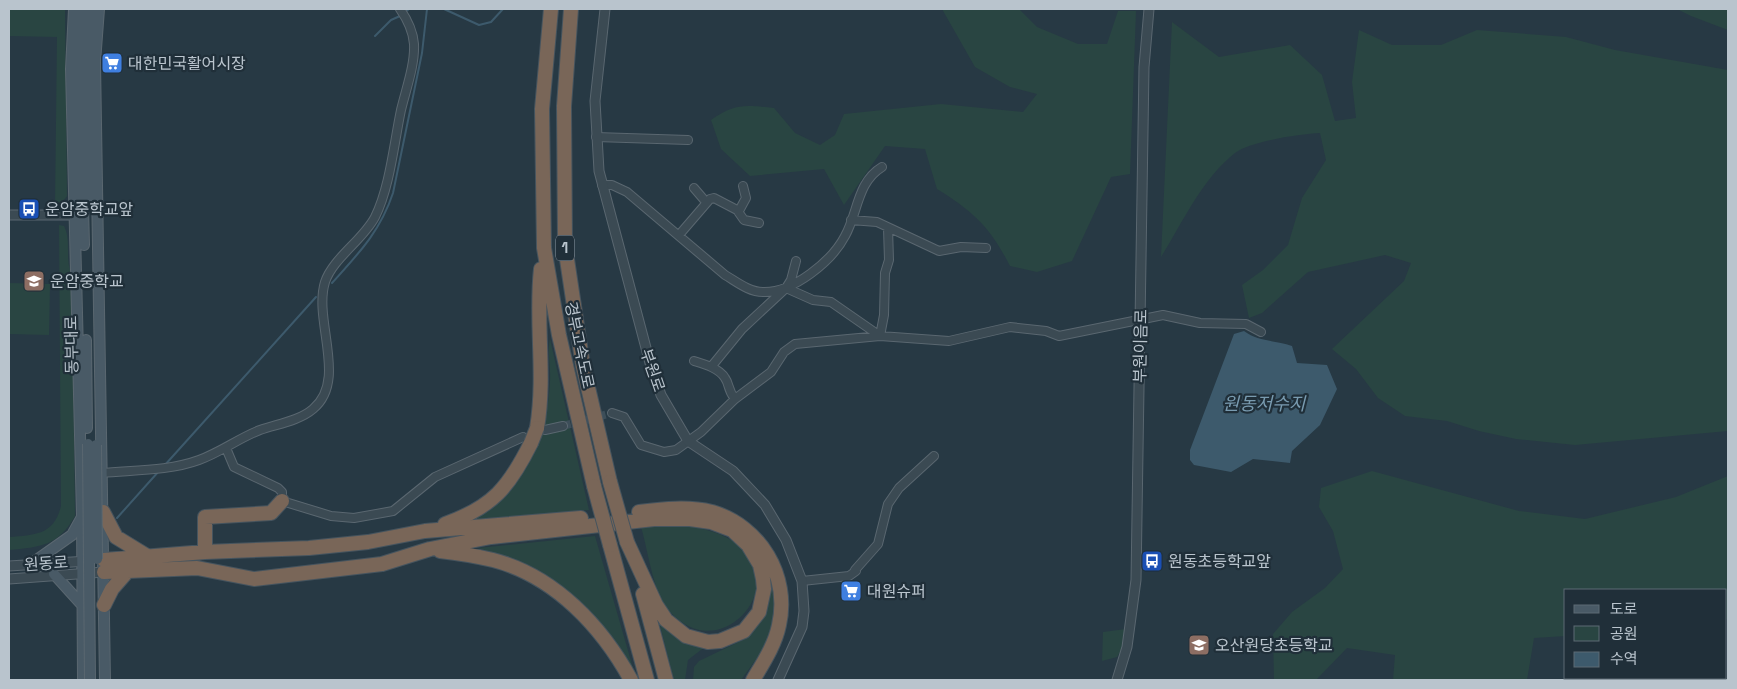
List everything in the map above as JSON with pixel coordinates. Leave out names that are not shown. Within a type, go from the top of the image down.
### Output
[{"type":"highway","name":"경부고속도로","points":[[551,9],[542,109],[544,248],[559,335],[594,486],[648,680]]},
{"type":"highway","name":"경부고속도로","points":[[571,9],[564,106],[565,246],[583,366],[610,482],[650,615],[666,680]]},
{"type":"highway","points":[[425,531],[463,517],[494,498],[515,475],[527,440],[541,429],[542,387],[539,287],[544,248]]},
{"type":"highway","points":[[205,552],[205,517],[271,513],[282,501]]},
{"type":"highway","points":[[104,566],[147,556],[309,548],[368,542],[425,531],[671,508],[698,510],[728,518],[746,530],[760,543],[779,582],[781,604],[779,626],[771,649],[753,680]]},
{"type":"highway","points":[[103,512],[116,537],[147,556]]},
{"type":"highway","points":[[104,566],[126,573],[197,568],[254,579],[382,564],[430,549],[491,537],[654,519],[690,519],[712,522],[732,530],[748,545],[760,565],[764,589],[759,612],[744,631],[720,641],[708,642],[686,636],[666,620],[656,605],[627,542]]},
{"type":"highway","points":[[430,549],[495,561],[529,575],[560,594],[582,611],[620,659],[632,680]]},
{"type":"highway","points":[[104,605],[112,589],[126,573]]},
{"type":"main road","name":"동부대로","points":[[74,9],[71,69],[83,561],[82,680]]},
{"type":"main road","name":"동부대로","points":[[82,9],[78,52],[98,680]]},
{"type":"main road","name":"동부대로","points":[[90,9],[87,72],[92,445],[90,680]]},
{"type":"main road","name":"동부대로","points":[[99,9],[95,62],[105,680]]},
{"type":"main road","points":[[31,564],[72,535],[82,516]]},
{"type":"main road","points":[[54,574],[83,606]]},
{"type":"street","name":"부원로","points":[[605,9],[595,101],[596,137],[602,185],[650,364],[661,395],[688,441],[733,471],[765,505],[786,540],[802,581],[804,611],[802,627],[778,680]]},
{"type":"street","name":"부원이음로","points":[[1117,680],[1128,646],[1136,580],[1144,67],[1149,9]]},
{"type":"street","points":[[102,473],[162,467],[198,460],[258,431],[304,415],[312,410],[325,392],[329,367],[322,302],[325,282],[334,267],[367,229],[381,203],[413,53],[412,34],[402,12]]},
{"type":"street","points":[[596,137],[688,140]]},
{"type":"street","points":[[712,366],[742,328],[786,288],[821,266],[839,247],[852,220],[861,192],[868,179],[882,167]]},
{"type":"street","points":[[602,185],[612,185],[627,192],[725,275],[741,285],[763,292],[786,288],[813,300],[831,302],[880,336]]},
{"type":"street","points":[[737,210],[740,209],[746,198],[743,186]]},
{"type":"street","points":[[694,188],[706,202]]},
{"type":"street","points":[[679,235],[706,202],[714,198],[737,210],[744,220],[760,223]]},
{"type":"street","points":[[9,215],[75,216]]},
{"type":"street","points":[[852,220],[877,222],[940,251],[961,247],[986,248]]},
{"type":"street","points":[[880,336],[884,315],[885,274],[889,260],[888,228]]},
{"type":"street","points":[[786,288],[791,280],[796,261]]},
{"type":"street","points":[[612,413],[624,417],[641,445],[664,452],[676,450],[735,399],[770,372],[784,352],[795,344],[880,336],[949,341],[1010,327],[1046,331],[1059,336],[1140,318],[1164,315],[1200,323],[1233,322],[1246,324],[1261,332]]},
{"type":"street","points":[[694,361],[712,366],[725,378],[728,390],[735,399]]},
{"type":"street","points":[[541,429],[563,426]]},
{"type":"street","points":[[226,448],[234,467],[278,488],[282,492],[282,501],[331,516],[354,518],[393,511],[435,477],[527,440]]},
{"type":"street","points":[[802,581],[849,576],[856,571],[878,544],[888,504],[899,488],[934,456]]},
{"type":"street","name":"원동로","points":[[9,566],[83,561],[104,566]]},
{"type":"street","points":[[9,579],[83,572],[104,566]]},
{"type":"green space","points":[[9,9],[65,9],[67,196],[60,206],[55,206],[57,37],[9,36]]},
{"type":"green space","points":[[942,9],[1020,10],[1037,27],[1078,44],[1107,44],[1118,11],[1136,11],[1130,174],[1111,177],[1072,261],[1037,272],[1010,266],[1003,252],[980,222],[961,205],[937,189],[925,149],[885,146],[844,205],[824,169],[750,176],[721,149],[711,120],[719,114],[741,106],[774,108],[795,133],[820,145],[835,135],[844,114],[941,104],[1023,112],[1037,94],[1010,87],[975,67]]},
{"type":"green space","points":[[1677,9],[1728,9],[1728,30],[1691,16]]},
{"type":"green space","points":[[1172,22],[1219,57],[1290,45],[1322,75],[1335,121],[1356,118],[1352,82],[1359,30],[1392,45],[1441,45],[1477,30],[1566,37],[1615,50],[1728,70],[1728,431],[1575,445],[1516,439],[1479,431],[1447,421],[1405,416],[1378,398],[1356,369],[1332,349],[1404,281],[1411,263],[1385,255],[1308,272],[1262,313],[1249,318],[1242,285],[1263,270],[1288,245],[1302,198],[1326,160],[1320,133],[1264,142],[1235,153],[1223,163],[1203,188],[1161,257]]},
{"type":"green space","points":[[59,225],[64,226],[68,238],[68,263],[72,275],[75,516],[62,534],[48,543],[30,548],[9,550],[9,537],[42,532],[54,523],[61,506]]},
{"type":"green space","points":[[9,283],[50,284],[49,335],[9,334]]},
{"type":"green space","points":[[550,339],[589,510],[468,521],[503,496],[514,484],[531,457],[542,428],[549,397]]},
{"type":"green space","points":[[1372,471],[1519,511],[1585,519],[1676,497],[1728,476],[1728,619],[1727,589],[1564,589],[1564,636],[1534,638],[1527,680],[1393,680],[1395,655],[1347,648],[1316,680],[1274,680],[1273,634],[1292,612],[1325,588],[1343,569],[1333,531],[1319,507],[1321,488]]},
{"type":"green space","points":[[687,526],[729,539],[751,559],[757,582],[750,604],[735,622],[713,630],[688,626],[664,604],[660,597],[653,577],[641,527]]},
{"type":"green space","points":[[595,536],[635,675],[598,622],[497,554],[478,548]]},
{"type":"green space","points":[[768,575],[772,575],[777,611],[767,644],[741,680],[693,680],[694,667],[699,661],[747,638],[757,624]]},
{"type":"green space","points":[[659,622],[706,646],[688,660],[685,680],[674,680]]},
{"type":"green space","points":[[1126,629],[1124,645],[1117,657],[1102,661],[1103,632]]},
{"type":"water","name":"원동저수지","points":[[1244,331],[1261,339],[1292,346],[1297,363],[1327,365],[1337,389],[1320,425],[1292,451],[1290,463],[1253,459],[1231,472],[1194,465],[1190,460],[1190,450],[1234,334]]},
{"type":"waterway","points":[[404,13],[409,9]]},
{"type":"waterway","points":[[332,283],[375,231],[393,193],[422,53],[427,9]]},
{"type":"waterway","points":[[444,9],[479,25],[491,22],[503,9]]},
{"type":"waterway","points":[[375,36],[391,20],[400,16]]},
{"type":"waterway","points":[[164,466],[316,297]]},
{"type":"waterway","points":[[117,518],[159,471]]},
{"type":"tunnel","points":[[563,426],[612,413]]},
{"type":"place","name":"대한민국활어시장","points":[[112,63]]},
{"type":"place","name":"운암중학교앞","points":[[29,209]]},
{"type":"place","name":"운암중학교","points":[[34,281]]},
{"type":"place","name":"원동초등학교앞","points":[[1152,561]]},
{"type":"place","name":"대원슈퍼","points":[[851,591]]},
{"type":"place","name":"오산원당초등학교","points":[[1199,645]]}]
